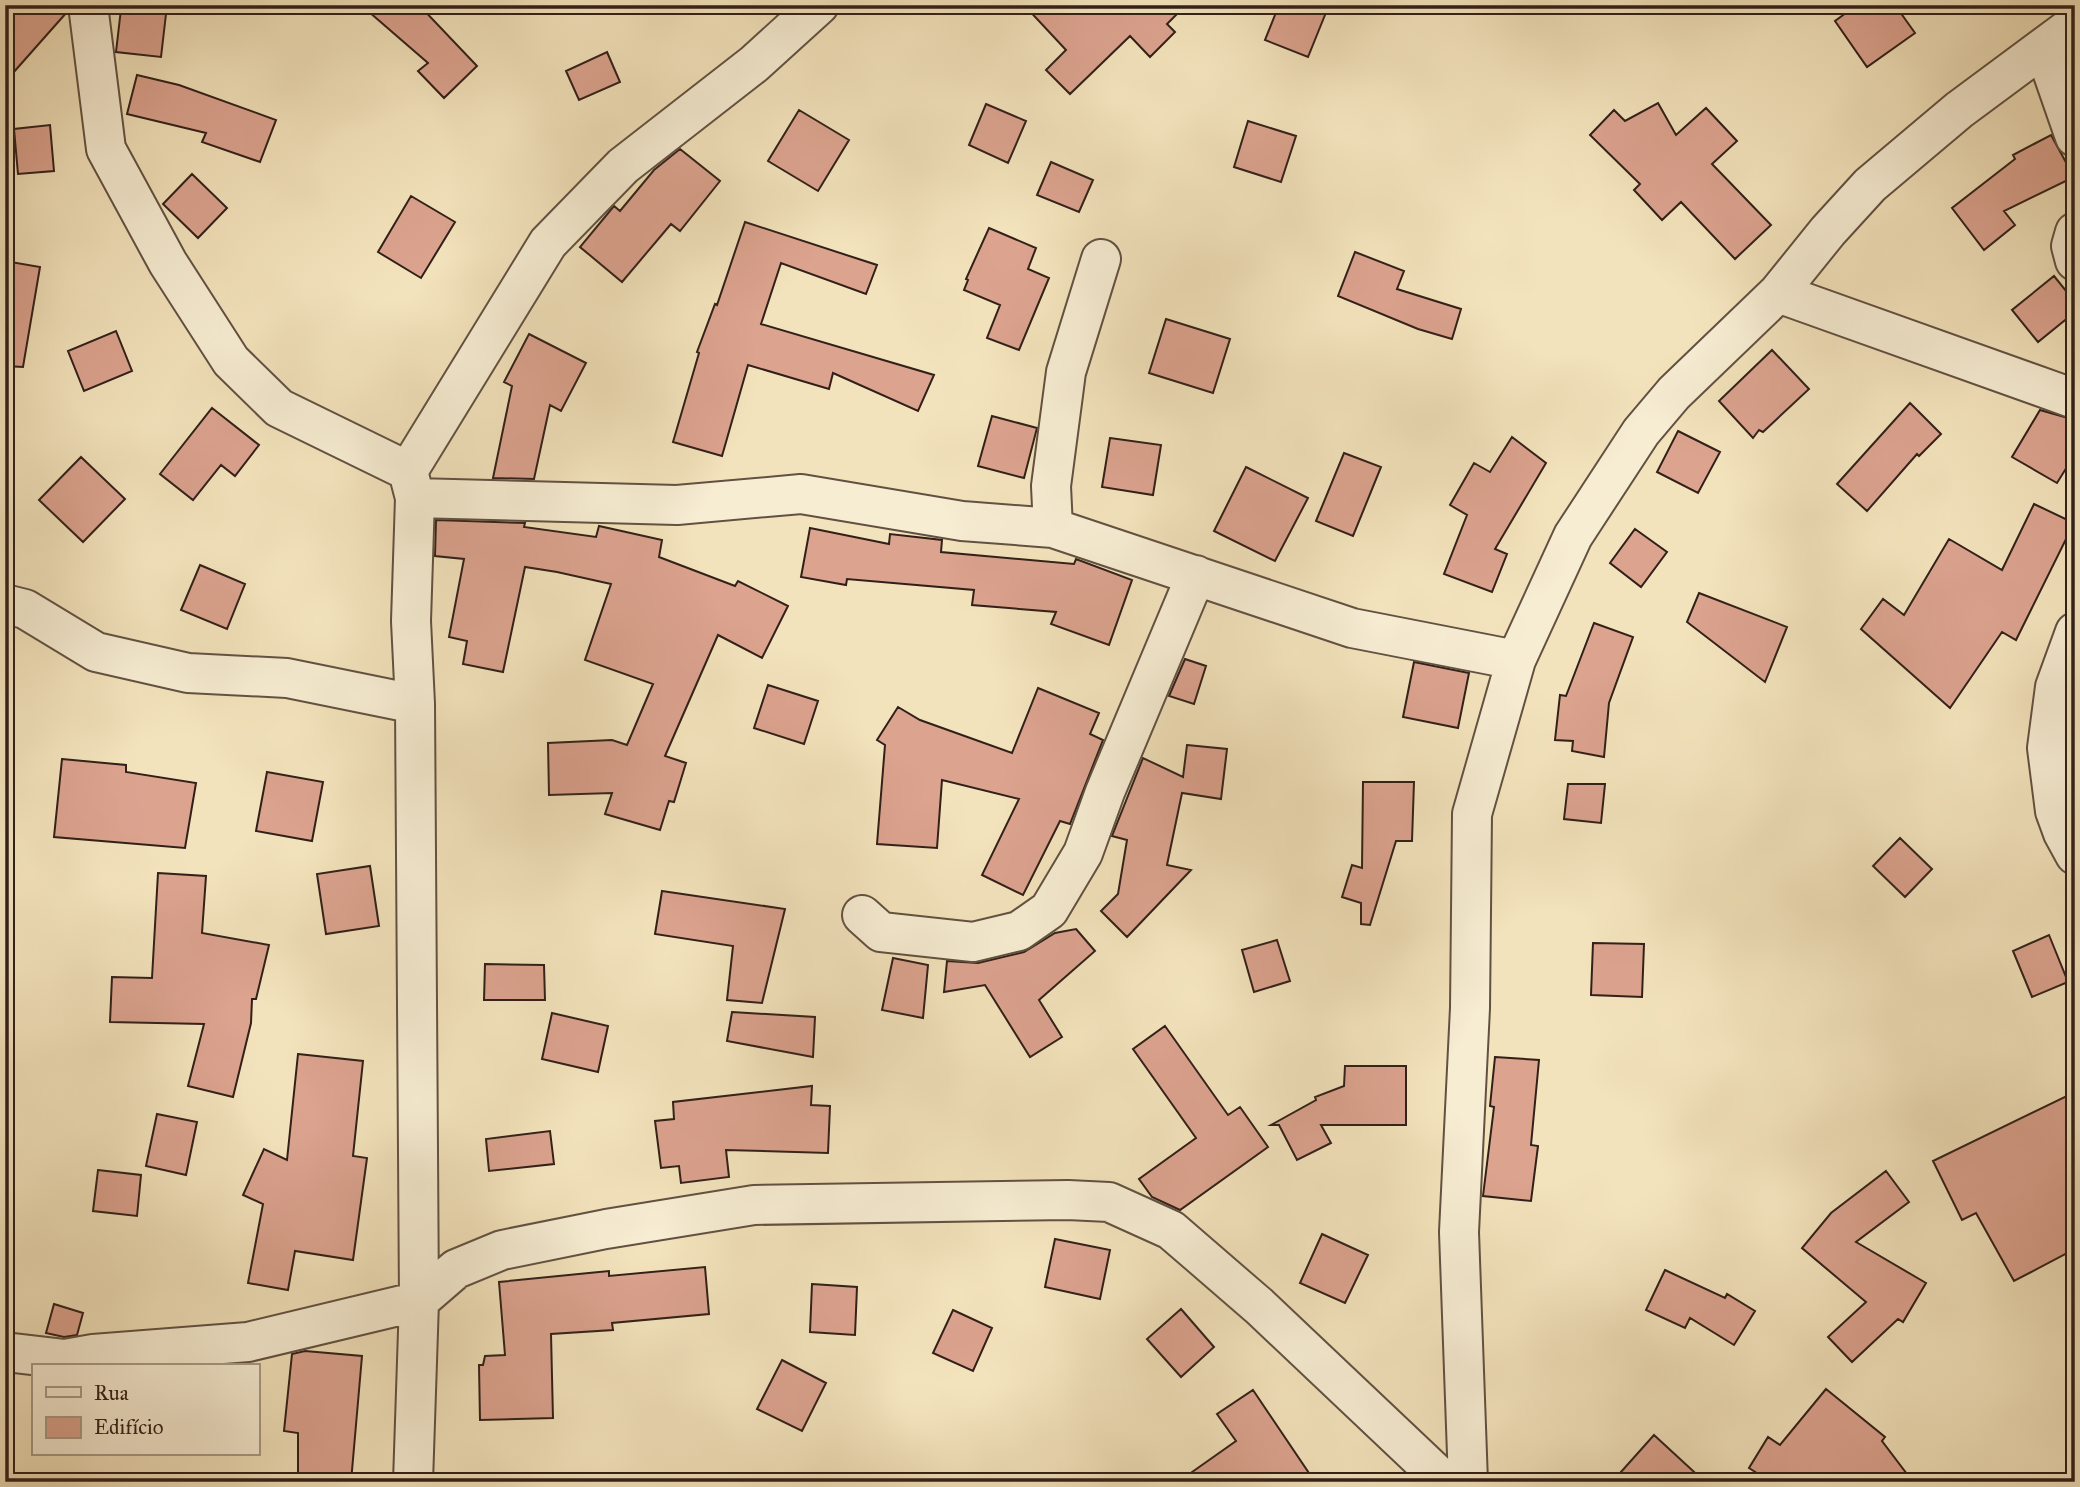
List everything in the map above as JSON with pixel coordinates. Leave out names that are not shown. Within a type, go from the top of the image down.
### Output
[{"type":"street","points":[[88,5],[106,149],[168,263],[231,361],[279,408],[412,484],[677,505],[801,494],[962,520],[1054,528],[1352,628],[1516,660]]},
{"type":"street","points":[[413,1482],[419,1301],[415,704],[411,621],[412,484],[548,243],[622,166],[754,64],[819,5]]},
{"type":"street","points":[[1468,1482],[1458,1232],[1470,1008],[1472,814],[1516,660],[1573,536],[1641,432],[1674,393],[1777,293],[1870,184],[1959,110],[2075,24]]},
{"type":"street","points":[[2044,48],[2075,137]]},
{"type":"street","points":[[2075,232],[2071,246],[2075,261]]},
{"type":"street","points":[[1054,528],[1051,486],[1066,372],[1101,258]]},
{"type":"street","points":[[1777,293],[2075,399]]},
{"type":"street","points":[[862,915],[881,932],[974,942],[1019,931],[1049,911],[1083,853],[1104,792],[1196,575]]},
{"type":"street","points":[[5,604],[25,609],[96,652],[188,673],[287,678],[415,704]]},
{"type":"street","points":[[2075,632],[2055,688],[2047,748],[2055,811],[2075,855]]},
{"type":"street","points":[[5,1352],[65,1359],[93,1354],[248,1342],[419,1301],[456,1269],[502,1250],[606,1229],[754,1205],[1068,1200],[1109,1202],[1171,1230],[1259,1306],[1445,1482]]},
{"type":"building","points":[[21,5],[67,5],[67,12],[5,82],[5,23]]},
{"type":"building","points":[[361,5],[419,5],[477,66],[444,98],[418,71],[428,63]]},
{"type":"building","points":[[1024,5],[1186,5],[1167,24],[1175,32],[1150,57],[1130,36],[1070,94],[1046,70],[1066,50]]},
{"type":"building","points":[[1279,5],[1329,5],[1308,57],[1265,40]]},
{"type":"building","points":[[1857,5],[1895,5],[1915,33],[1867,67],[1835,21]]},
{"type":"building","points":[[121,9],[166,14],[161,57],[116,52]]},
{"type":"building","points":[[607,52],[620,82],[579,100],[566,71]]},
{"type":"building","points":[[137,75],[179,85],[276,120],[260,162],[202,142],[206,133],[127,114]]},
{"type":"building","points":[[1658,103],[1676,135],[1706,108],[1737,141],[1712,164],[1771,225],[1735,259],[1681,202],[1662,220],[1634,190],[1640,184],[1590,135],[1614,110],[1625,121]]},
{"type":"building","points":[[986,104],[1026,121],[1008,163],[969,145]]},
{"type":"building","points":[[799,110],[849,140],[818,191],[768,161]]},
{"type":"building","points":[[1248,121],[1296,136],[1281,182],[1234,167]]},
{"type":"building","points":[[50,125],[54,171],[18,174],[14,129]]},
{"type":"building","points":[[2051,135],[2074,177],[2004,211],[2015,225],[1984,250],[1952,208],[2015,159],[2013,155]]},
{"type":"building","points":[[680,149],[720,181],[680,231],[671,224],[622,282],[580,247],[614,206],[620,211],[654,170]]},
{"type":"building","points":[[1051,162],[1093,180],[1079,212],[1037,195]]},
{"type":"building","points":[[192,174],[227,208],[198,238],[163,204]]},
{"type":"building","points":[[411,196],[455,222],[421,278],[378,252]]},
{"type":"building","points":[[745,222],[877,265],[866,294],[781,263],[761,324],[934,375],[918,411],[833,373],[829,389],[748,365],[722,456],[673,442],[699,353],[697,352],[715,304],[717,305]]},
{"type":"building","points":[[989,228],[1036,248],[1028,269],[1049,278],[1019,350],[987,338],[1000,305],[964,290],[968,280],[966,279]]},
{"type":"building","points":[[1355,252],[1404,271],[1397,289],[1461,309],[1452,339],[1418,329],[1338,296]]},
{"type":"building","points":[[5,261],[40,267],[23,367],[5,366]]},
{"type":"building","points":[[2054,276],[2075,302],[2075,312],[2038,342],[2012,310]]},
{"type":"building","points":[[1166,319],[1230,339],[1213,393],[1149,373]]},
{"type":"building","points":[[116,331],[132,371],[84,391],[68,351]]},
{"type":"building","points":[[529,334],[586,363],[561,411],[550,405],[534,479],[493,478],[512,386],[504,382]]},
{"type":"building","points":[[1772,350],[1809,389],[1753,438],[1719,401]]},
{"type":"building","points":[[1910,403],[1941,434],[1919,456],[1917,454],[1867,511],[1837,484]]},
{"type":"building","points":[[212,408],[259,445],[235,476],[221,465],[193,500],[160,474]]},
{"type":"building","points":[[2040,410],[2075,420],[2075,454],[2057,483],[2012,457]]},
{"type":"building","points":[[992,416],[1037,428],[1024,478],[978,466]]},
{"type":"building","points":[[1678,431],[1720,452],[1698,493],[1657,472]]},
{"type":"building","points":[[1512,437],[1546,463],[1495,549],[1507,554],[1492,592],[1444,574],[1467,515],[1450,505],[1474,463],[1490,472]]},
{"type":"building","points":[[1110,438],[1161,445],[1153,495],[1102,487]]},
{"type":"building","points":[[1344,453],[1381,467],[1353,536],[1316,521]]},
{"type":"building","points":[[81,457],[125,499],[83,542],[39,500]]},
{"type":"building","points":[[1246,467],[1308,498],[1275,561],[1214,531]]},
{"type":"building","points":[[2034,504],[2074,523],[2016,640],[2002,632],[1950,708],[1861,629],[1883,599],[1904,615],[1949,539],[2002,570]]},
{"type":"building","points":[[436,520],[525,523],[524,527],[596,537],[599,526],[662,540],[659,557],[735,586],[738,581],[788,606],[762,658],[718,635],[665,756],[686,763],[674,802],[669,801],[660,830],[605,814],[612,793],[549,795],[548,743],[612,740],[627,745],[653,684],[585,660],[611,584],[525,567],[503,672],[463,664],[467,641],[449,637],[464,559],[435,556]]},
{"type":"building","points":[[810,528],[889,544],[890,534],[942,540],[941,552],[1074,564],[1076,559],[1132,580],[1109,645],[1051,624],[1056,612],[972,605],[974,590],[847,579],[846,585],[801,577]]},
{"type":"building","points":[[1635,529],[1667,552],[1641,587],[1610,563]]},
{"type":"building","points":[[200,565],[245,584],[227,629],[181,610]]},
{"type":"building","points":[[1699,593],[1787,627],[1765,682],[1687,622]]},
{"type":"building","points":[[1594,623],[1633,637],[1609,703],[1604,757],[1572,751],[1573,741],[1555,740],[1560,695],[1566,696]]},
{"type":"building","points":[[1185,659],[1206,666],[1194,704],[1169,696]]},
{"type":"building","points":[[1414,662],[1469,673],[1458,728],[1403,717]]},
{"type":"building","points":[[768,685],[818,701],[804,744],[754,728]]},
{"type":"building","points":[[1038,688],[1099,713],[1090,734],[1103,740],[1070,824],[1060,821],[1023,895],[982,875],[1019,799],[942,780],[937,848],[877,844],[885,745],[877,740],[898,707],[920,720],[1012,753]]},
{"type":"building","points":[[1187,745],[1227,749],[1221,799],[1182,793],[1167,865],[1191,870],[1127,937],[1101,911],[1118,894],[1127,840],[1112,836],[1143,758],[1183,777]]},
{"type":"building","points":[[62,759],[126,765],[126,772],[196,783],[185,848],[54,837]]},
{"type":"building","points":[[267,772],[323,782],[312,841],[256,831]]},
{"type":"building","points":[[1363,782],[1414,782],[1412,841],[1396,841],[1370,925],[1361,924],[1361,903],[1342,897],[1352,865],[1362,868]]},
{"type":"building","points":[[1568,784],[1605,784],[1601,823],[1564,819]]},
{"type":"building","points":[[1900,838],[1932,869],[1905,897],[1873,866]]},
{"type":"building","points":[[370,866],[379,926],[326,934],[317,874]]},
{"type":"building","points":[[158,873],[206,876],[202,933],[269,945],[256,999],[252,999],[251,1023],[233,1097],[188,1086],[204,1024],[110,1022],[112,977],[152,978]]},
{"type":"building","points":[[662,891],[785,909],[762,1003],[727,1000],[733,946],[655,934]]},
{"type":"building","points":[[1076,929],[1095,951],[1039,1000],[1062,1037],[1030,1057],[985,985],[944,992],[947,961],[978,963],[1024,952],[1055,933]]},
{"type":"building","points":[[2049,935],[2068,982],[2032,997],[2013,951]]},
{"type":"building","points":[[1277,940],[1290,981],[1254,992],[1242,950]]},
{"type":"building","points":[[1593,943],[1644,944],[1642,997],[1591,995]]},
{"type":"building","points":[[893,958],[928,965],[923,1018],[882,1010]]},
{"type":"building","points":[[485,964],[544,965],[545,1000],[484,1000]]},
{"type":"building","points":[[732,1012],[815,1017],[813,1057],[727,1041]]},
{"type":"building","points":[[552,1013],[608,1026],[598,1072],[542,1059]]},
{"type":"building","points":[[1165,1026],[1228,1115],[1240,1107],[1268,1147],[1180,1210],[1152,1197],[1139,1179],[1196,1138],[1133,1049]]},
{"type":"building","points":[[298,1054],[363,1061],[353,1156],[367,1158],[353,1260],[295,1251],[288,1290],[248,1283],[263,1204],[243,1195],[264,1149],[287,1160]]},
{"type":"building","points":[[1495,1057],[1539,1060],[1531,1145],[1538,1146],[1531,1201],[1483,1196],[1494,1107],[1490,1106]]},
{"type":"building","points":[[1345,1066],[1406,1066],[1406,1125],[1321,1125],[1331,1143],[1297,1160],[1279,1125],[1271,1125],[1316,1100],[1315,1097],[1344,1086]]},
{"type":"building","points":[[812,1086],[811,1105],[830,1106],[828,1153],[726,1150],[729,1177],[681,1183],[679,1166],[661,1168],[655,1121],[674,1119],[673,1102]]},
{"type":"building","points":[[2075,1092],[2075,1249],[2014,1281],[1976,1213],[1962,1220],[1933,1161]]},
{"type":"building","points":[[157,1114],[197,1122],[186,1175],[146,1166]]},
{"type":"building","points":[[550,1131],[554,1164],[489,1171],[486,1139]]},
{"type":"building","points":[[98,1170],[141,1175],[137,1216],[93,1211]]},
{"type":"building","points":[[1886,1171],[1909,1202],[1856,1242],[1926,1283],[1903,1322],[1898,1319],[1852,1362],[1828,1337],[1866,1302],[1802,1248],[1831,1213]]},
{"type":"building","points":[[1322,1234],[1368,1255],[1345,1303],[1300,1283]]},
{"type":"building","points":[[1055,1239],[1110,1250],[1100,1299],[1045,1287]]},
{"type":"building","points":[[705,1267],[709,1314],[612,1323],[613,1330],[551,1334],[553,1418],[480,1420],[479,1365],[483,1365],[485,1356],[505,1355],[499,1282],[609,1271],[609,1276]]},
{"type":"building","points":[[1665,1270],[1725,1298],[1727,1294],[1755,1311],[1734,1345],[1690,1318],[1685,1328],[1646,1310]]},
{"type":"building","points":[[812,1284],[857,1287],[855,1335],[810,1332]]},
{"type":"building","points":[[54,1304],[83,1313],[77,1335],[64,1337],[46,1333]]},
{"type":"building","points":[[1181,1309],[1214,1347],[1181,1377],[1147,1339]]},
{"type":"building","points":[[953,1310],[992,1328],[973,1371],[933,1353]]},
{"type":"building","points":[[305,1351],[362,1356],[351,1482],[298,1482],[298,1433],[284,1431],[292,1354]]},
{"type":"building","points":[[782,1360],[826,1383],[802,1431],[757,1409]]},
{"type":"building","points":[[1826,1389],[1885,1437],[1882,1441],[1913,1482],[1771,1482],[1749,1468],[1768,1437],[1780,1445]]},
{"type":"building","points":[[1253,1390],[1315,1482],[1178,1482],[1236,1441],[1217,1414]]},
{"type":"building","points":[[1654,1435],[1705,1482],[1612,1482]]}]
